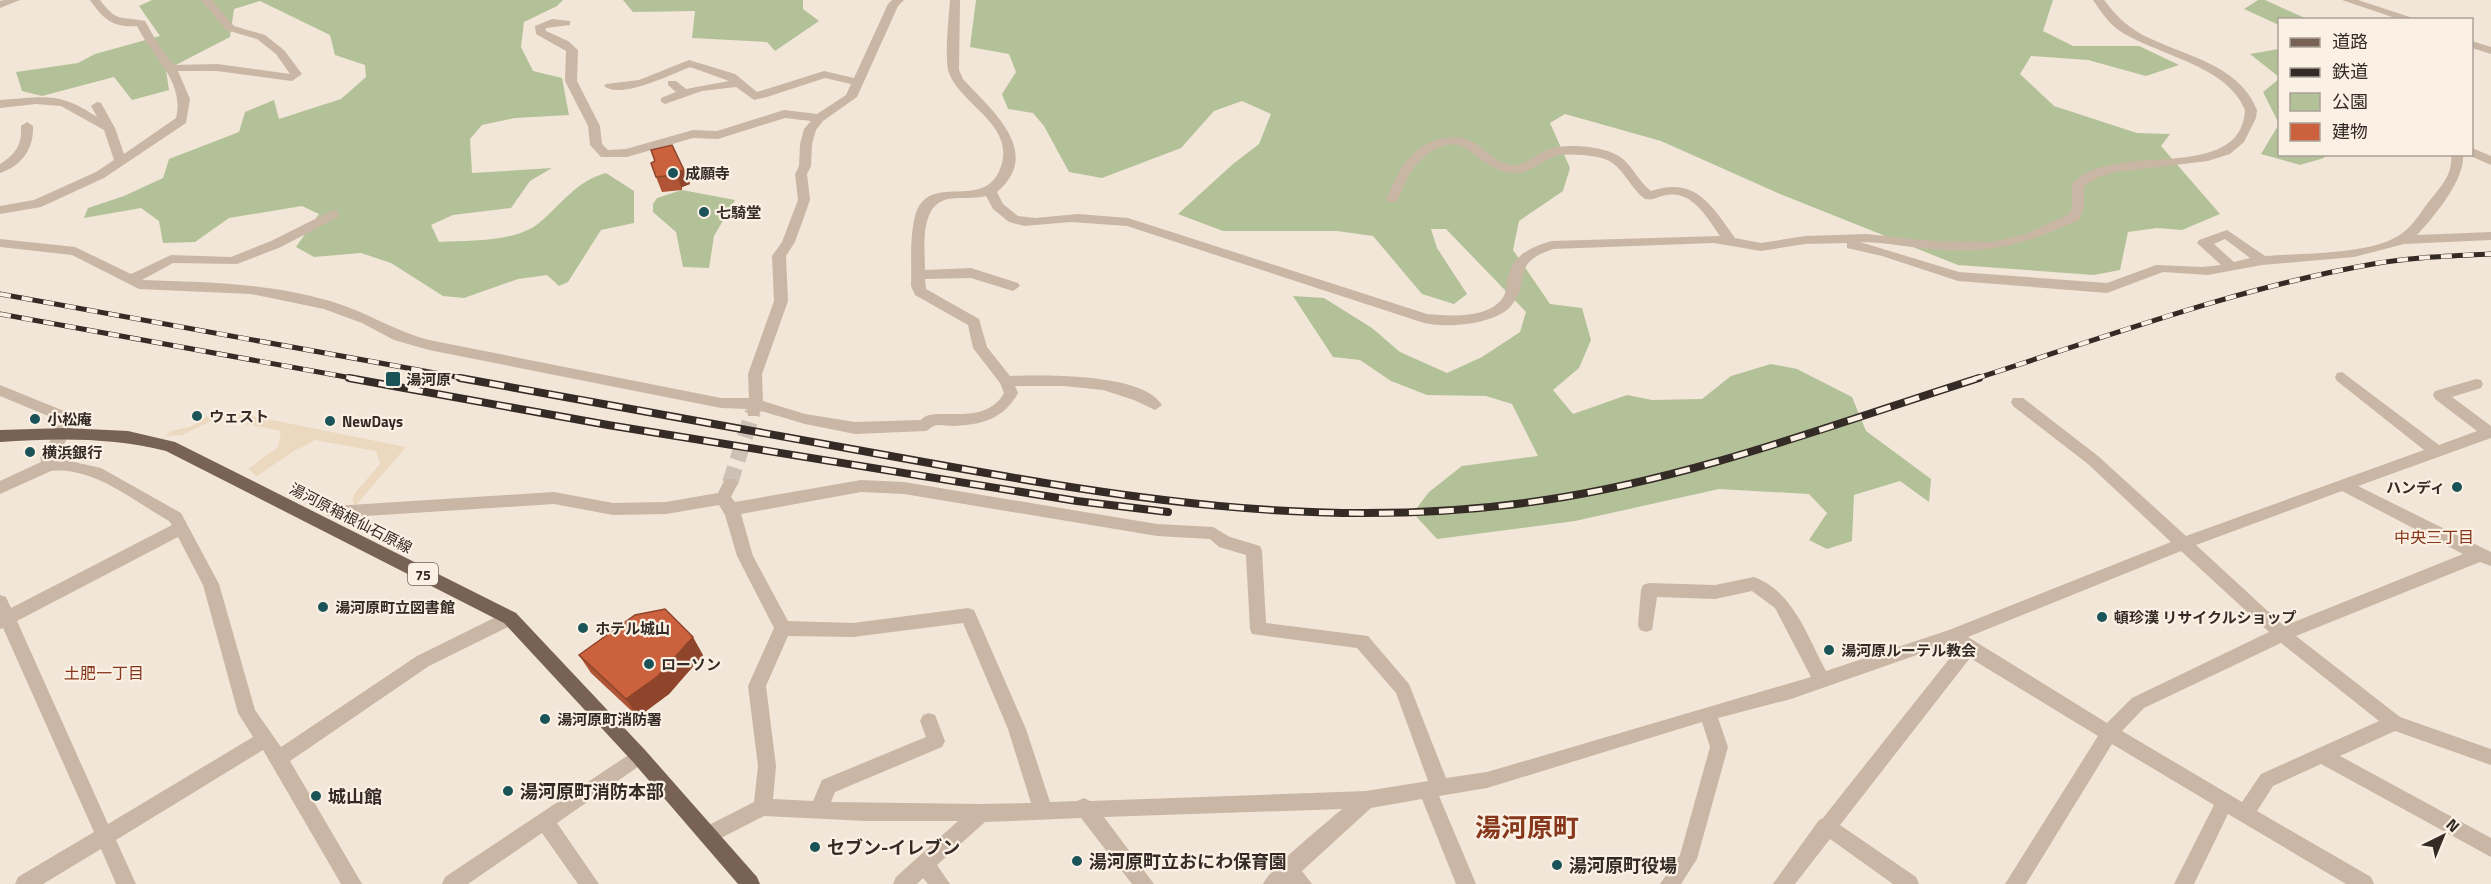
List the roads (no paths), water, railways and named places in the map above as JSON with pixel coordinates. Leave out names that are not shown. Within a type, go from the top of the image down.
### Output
[{"type":"main road","name":"湯河原箱根仙石原線","points":[[0,436],[64,432],[118,434],[170,446],[510,618],[639,756],[750,884]]},
{"type":"street","points":[[0,5],[15,0]]},
{"type":"street","points":[[0,210],[37,204],[100,175],[182,120],[182,91],[173,68],[154,46],[141,23],[118,24],[109,20],[95,0]]},
{"type":"street","points":[[173,68],[209,66],[251,75],[292,78],[296,74],[280,52],[261,37],[230,28],[206,0]]},
{"type":"street","points":[[755,408],[755,374],[781,301],[779,256],[788,242],[804,200],[801,174],[806,166],[806,144],[810,129],[819,118],[851,97],[893,4],[899,0]]},
{"type":"street","points":[[906,419],[967,420],[983,416],[1008,401],[1011,393],[1006,381],[980,348],[974,322],[920,292],[922,212],[942,197],[991,193],[999,187],[1007,169],[1009,141],[958,80],[953,70],[956,0]]},
{"type":"street","points":[[991,193],[995,204],[1005,214],[1023,223],[1092,218],[1128,222],[1426,319],[1449,321],[1478,317],[1497,310],[1508,302],[1512,294],[1515,273],[1521,260],[1546,247],[1714,239],[1761,247],[1867,238],[1970,247],[1992,246],[2030,237],[2074,217],[2078,207],[2078,184],[2088,175],[2126,166],[2192,159],[2218,153],[2237,143],[2251,117],[2251,108],[2229,80],[2192,59],[2130,32],[2117,23],[2098,0]]},
{"type":"street","points":[[2346,0],[2407,18]]},
{"type":"street","points":[[566,23],[552,22],[541,26],[540,32],[545,36],[562,40],[572,50],[571,81],[594,126],[596,145],[605,154],[627,153],[693,134],[718,135],[784,114],[819,118]]},
{"type":"street","points":[[2473,44],[2491,51]]},
{"type":"street","points":[[610,86],[641,83],[688,63],[731,76],[754,96],[824,74],[858,82]]},
{"type":"street","points":[[672,83],[684,93]]},
{"type":"street","points":[[665,100],[684,93],[738,83]]},
{"type":"street","points":[[0,104],[58,102],[71,105],[93,122],[109,128]]},
{"type":"street","points":[[97,106],[109,128],[120,161]]},
{"type":"street","points":[[0,169],[22,154],[29,138],[27,126]]},
{"type":"street","points":[[1392,199],[1412,162],[1442,141],[1452,138],[1466,142],[1495,164],[1509,169],[1524,167],[1556,151],[1609,155],[1619,161],[1641,191],[1649,196],[1668,189],[1676,189],[1697,198],[1731,242]]},
{"type":"street","points":[[2473,152],[2491,161]]},
{"type":"street","points":[[2402,240],[2421,224],[2428,211],[2448,188],[2458,162],[2457,156]]},
{"type":"street","points":[[130,280],[171,259],[232,261],[276,244],[333,214]]},
{"type":"street","points":[[2232,267],[2204,243],[2227,234],[2262,261]]},
{"type":"street","points":[[1825,240],[1884,252],[1958,276],[2107,288],[2123,286],[2150,271],[2163,268],[2206,272],[2262,261],[2366,251],[2402,240],[2491,236]]},
{"type":"street","points":[[0,243],[75,251],[139,284],[251,290],[287,296],[327,305],[367,320],[399,337],[429,345],[721,403],[855,428],[926,426],[928,420]]},
{"type":"street","points":[[919,275],[971,273],[1013,286]]},
{"type":"street","points":[[2342,377],[2436,451]]},
{"type":"street","points":[[1006,381],[1064,380],[1138,393],[1155,405]]},
{"type":"street","points":[[2476,384],[2440,395],[2490,433]]},
{"type":"street","points":[[0,390],[59,415],[64,432],[48,456],[50,465]]},
{"type":"street","points":[[2018,402],[2093,460],[2187,544],[2282,634],[2394,723],[2491,757]]},
{"type":"street","points":[[708,835],[763,807],[981,813],[1084,807],[1366,800],[1487,780],[1707,713],[1791,691],[1954,635],[2295,501],[2345,486],[2490,433]]},
{"type":"street","points":[[0,488],[50,465],[96,472],[175,517],[211,584],[247,713],[279,759],[352,884]]},
{"type":"street","points":[[334,512],[554,498],[613,509],[666,508],[728,497],[861,486],[904,488],[1157,531],[1213,533],[1225,542],[1254,551],[1258,629],[1362,641],[1403,689],[1466,884]]},
{"type":"street","points":[[2345,486],[2485,557]]},
{"type":"street","points":[[728,497],[739,542],[757,584],[783,628]]},
{"type":"street","points":[[126,884],[2,614],[181,528]]},
{"type":"street","points":[[2015,884],[2110,732],[2138,703],[2282,634],[2485,557]]},
{"type":"street","points":[[1646,625],[1649,590],[1715,592],[1754,584],[1781,603],[1821,679]]},
{"type":"street","points":[[783,628],[817,632],[865,631],[968,615],[1017,729],[1043,810]]},
{"type":"street","points":[[279,759],[423,661],[510,618]]},
{"type":"street","points":[[763,807],[767,766],[757,686],[783,628]]},
{"type":"street","points":[[1954,635],[1968,648],[2364,884]]},
{"type":"street","points":[[1783,884],[1826,826],[1968,648]]},
{"type":"street","points":[[1670,884],[1688,859],[1719,747],[1707,713]]},
{"type":"street","points":[[819,810],[828,786],[936,741],[929,720]]},
{"type":"street","points":[[2245,813],[2267,780],[2394,723]]},
{"type":"street","points":[[25,884],[264,740]]},
{"type":"street","points":[[452,884],[639,756]]},
{"type":"street","points":[[2323,756],[2491,848]]},
{"type":"street","points":[[1273,884],[1366,800]]},
{"type":"street","points":[[2184,884],[2224,801]]},
{"type":"street","points":[[1084,807],[1144,884]]},
{"type":"street","points":[[903,884],[981,813]]},
{"type":"street","points":[[544,821],[589,884]]},
{"type":"street","points":[[1826,826],[1909,884]]},
{"type":"street","points":[[924,864],[940,884]]},
{"type":"street","points":[[1287,870],[1302,884]]},
{"type":"tunnel","points":[[730,483],[753,412]]},
{"type":"railway","points":[[1974,379],[2172,315],[2272,286],[2388,262],[2491,254]]},
{"type":"railway","points":[[0,294],[468,379]]},
{"type":"railway","points":[[0,314],[357,379]]},
{"type":"railway","points":[[349,378],[608,425],[1077,501],[1168,512]]},
{"type":"railway","points":[[460,378],[896,457],[1138,497],[1300,512],[1381,513],[1463,510],[1545,500],[1655,478],[1764,448],[1979,378]]},
{"type":"place","name":"成願寺","points":[[673,173]]},
{"type":"place","name":"七騎堂","points":[[704,212]]},
{"type":"place","name":"湯河原","points":[[393,379]]},
{"type":"place","name":"ウェスト","points":[[197,416]]},
{"type":"place","name":"小松庵","points":[[35,419]]},
{"type":"place","name":"NewDays","points":[[330,421]]},
{"type":"place","name":"横浜銀行","points":[[30,452]]},
{"type":"place","name":"ハンディ","points":[[2457,487]]},
{"type":"place","name":"湯河原町立図書館","points":[[323,607]]},
{"type":"place","name":"頓珍漢 リサイクルショップ","points":[[2102,617]]},
{"type":"place","name":"ホテル城山","points":[[583,628]]},
{"type":"place","name":"湯河原ルーテル教会","points":[[1829,650]]},
{"type":"place","name":"ローソン","points":[[649,664]]},
{"type":"place","name":"湯河原町消防署","points":[[545,719]]},
{"type":"place","name":"湯河原町消防本部","points":[[508,791]]},
{"type":"place","name":"城山館","points":[[316,796]]},
{"type":"place","name":"セブン-イレブン","points":[[815,847]]},
{"type":"place","name":"湯河原町立おにわ保育園","points":[[1077,861]]},
{"type":"place","name":"湯河原町役場","points":[[1557,865]]},
{"type":"district","name":"中央三丁目","points":[[2434,537]]},
{"type":"district","name":"土肥一丁目","points":[[104,673]]},
{"type":"district","name":"湯河原町","points":[[1527,827]]}]
